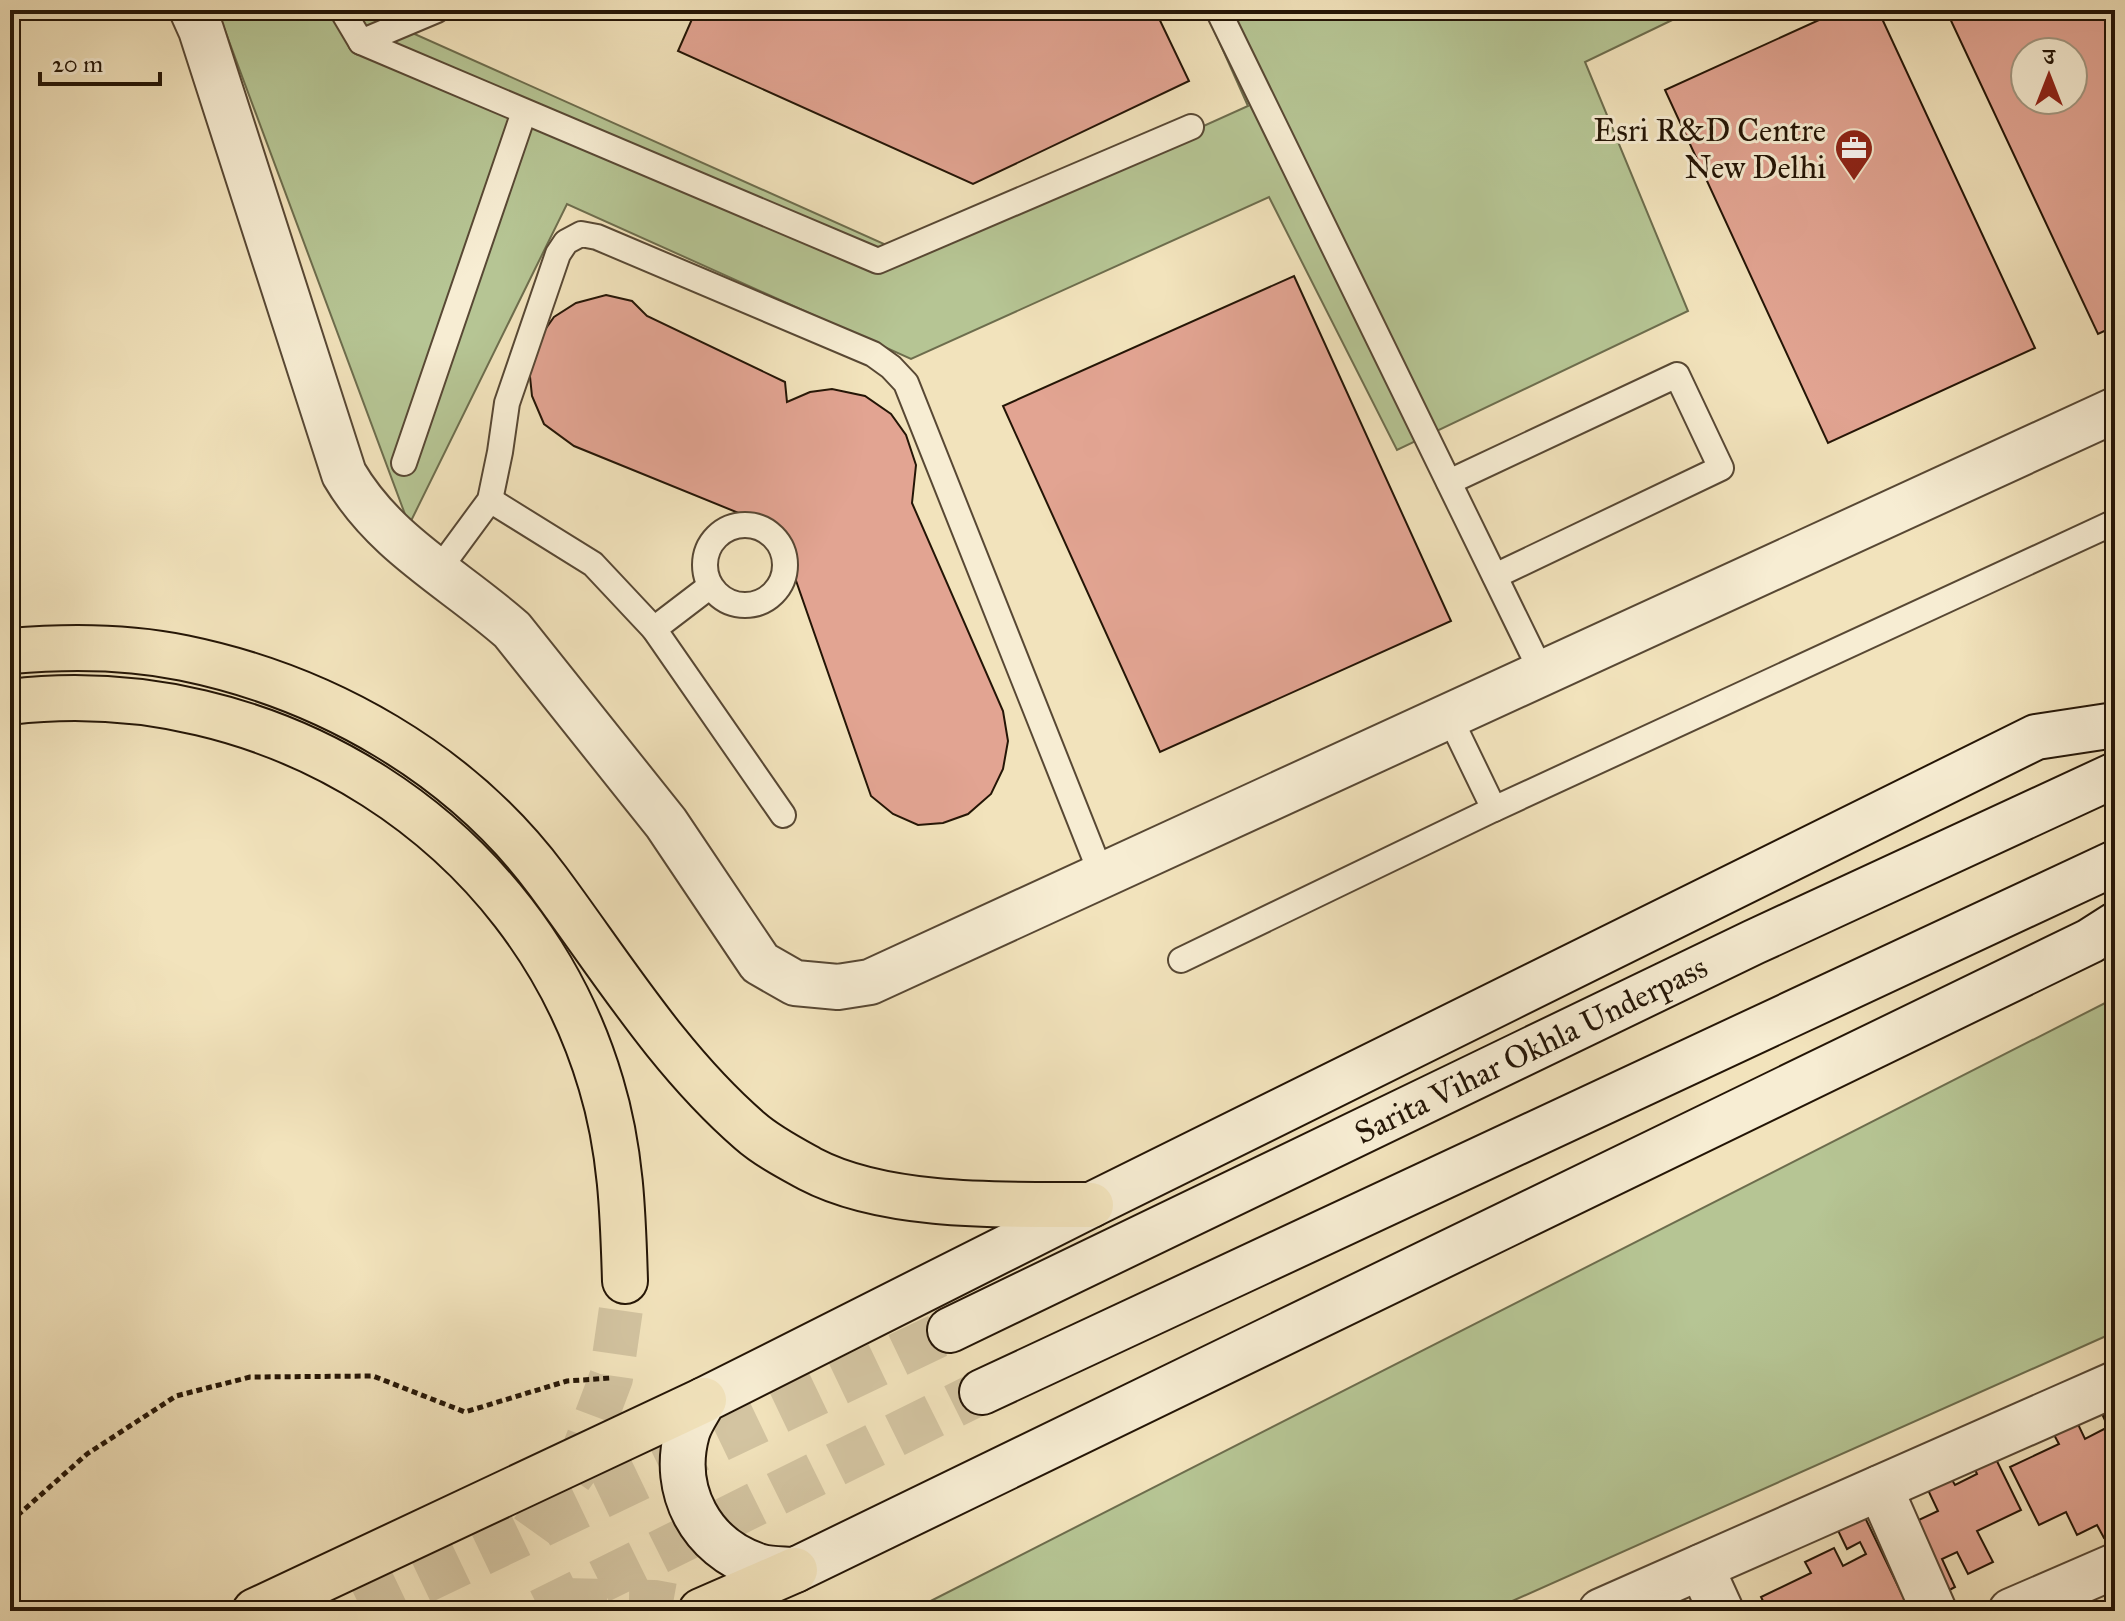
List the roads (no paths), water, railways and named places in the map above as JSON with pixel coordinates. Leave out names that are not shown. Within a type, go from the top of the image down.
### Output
[{"type":"highway","points":[[10,651],[58,647],[105,648],[182,657],[242,671],[300,692],[356,718],[409,750],[458,788],[503,829],[544,876],[656,1032],[701,1083],[752,1133],[814,1170],[859,1187],[970,1204],[1091,1205]]},
{"type":"highway","points":[[10,702],[67,698],[175,706],[267,732],[329,759],[377,786],[420,817],[461,854],[498,893],[531,937],[559,983],[583,1032],[601,1082],[614,1135],[622,1189],[625,1281]]},
{"type":"highway","points":[[255,1611],[704,1400]]},
{"type":"highway","points":[[701,1611],[795,1570]]},
{"type":"main road","points":[[192,10],[344,474],[360,502],[437,572],[512,630],[666,823],[760,963],[795,983],[838,987],[870,982],[2115,410]]},
{"type":"main road","points":[[2115,725],[2036,737],[704,1400],[687,1431],[681,1465],[686,1500],[703,1530],[728,1553],[761,1568],[795,1570],[2090,941],[2115,925]]},
{"type":"main road","name":"Sarita Vihar Okhla Underpass","points":[[950,1330],[1740,949],[2115,775]]},
{"type":"main road","points":[[982,1392],[2115,863]]},
{"type":"main road","points":[[1601,1611],[2115,1384]]},
{"type":"main road","points":[[1880,1488],[1934,1611]]},
{"type":"main road","points":[[2011,1611],[2115,1566]]},
{"type":"main road","points":[[1701,1567],[1721,1611]]},
{"type":"lane","points":[[342,10],[361,42],[878,261],[1191,127]]},
{"type":"lane","points":[[361,42],[437,10]]},
{"type":"lane","points":[[1218,10],[1542,673]]},
{"type":"lane","points":[[404,463],[524,112]]},
{"type":"lane","points":[[437,572],[490,500],[512,388],[558,254],[566,242],[581,234],[597,237],[873,354],[906,383],[1102,876]]},
{"type":"lane","points":[[1449,482],[1677,375],[1721,468],[1495,576]]},
{"type":"lane","points":[[490,500],[593,564],[654,629],[783,815]]},
{"type":"lane","points":[[1181,960],[1494,809],[2115,522]]},
{"type":"lane","points":[[654,629],[709,587]]},
{"type":"lane","points":[[1449,716],[1494,809]]},
{"type":"tunnel","points":[[532,1531],[577,1468],[611,1378],[625,1281]]},
{"type":"tunnel","points":[[362,1611],[950,1330]]},
{"type":"tunnel","points":[[540,1611],[982,1392]]},
{"type":"tunnel","points":[[563,1600],[654,1602],[704,1611]]},
{"type":"place","name":"Esri R&D Centre New Delhi","points":[[1854,182]]}]
